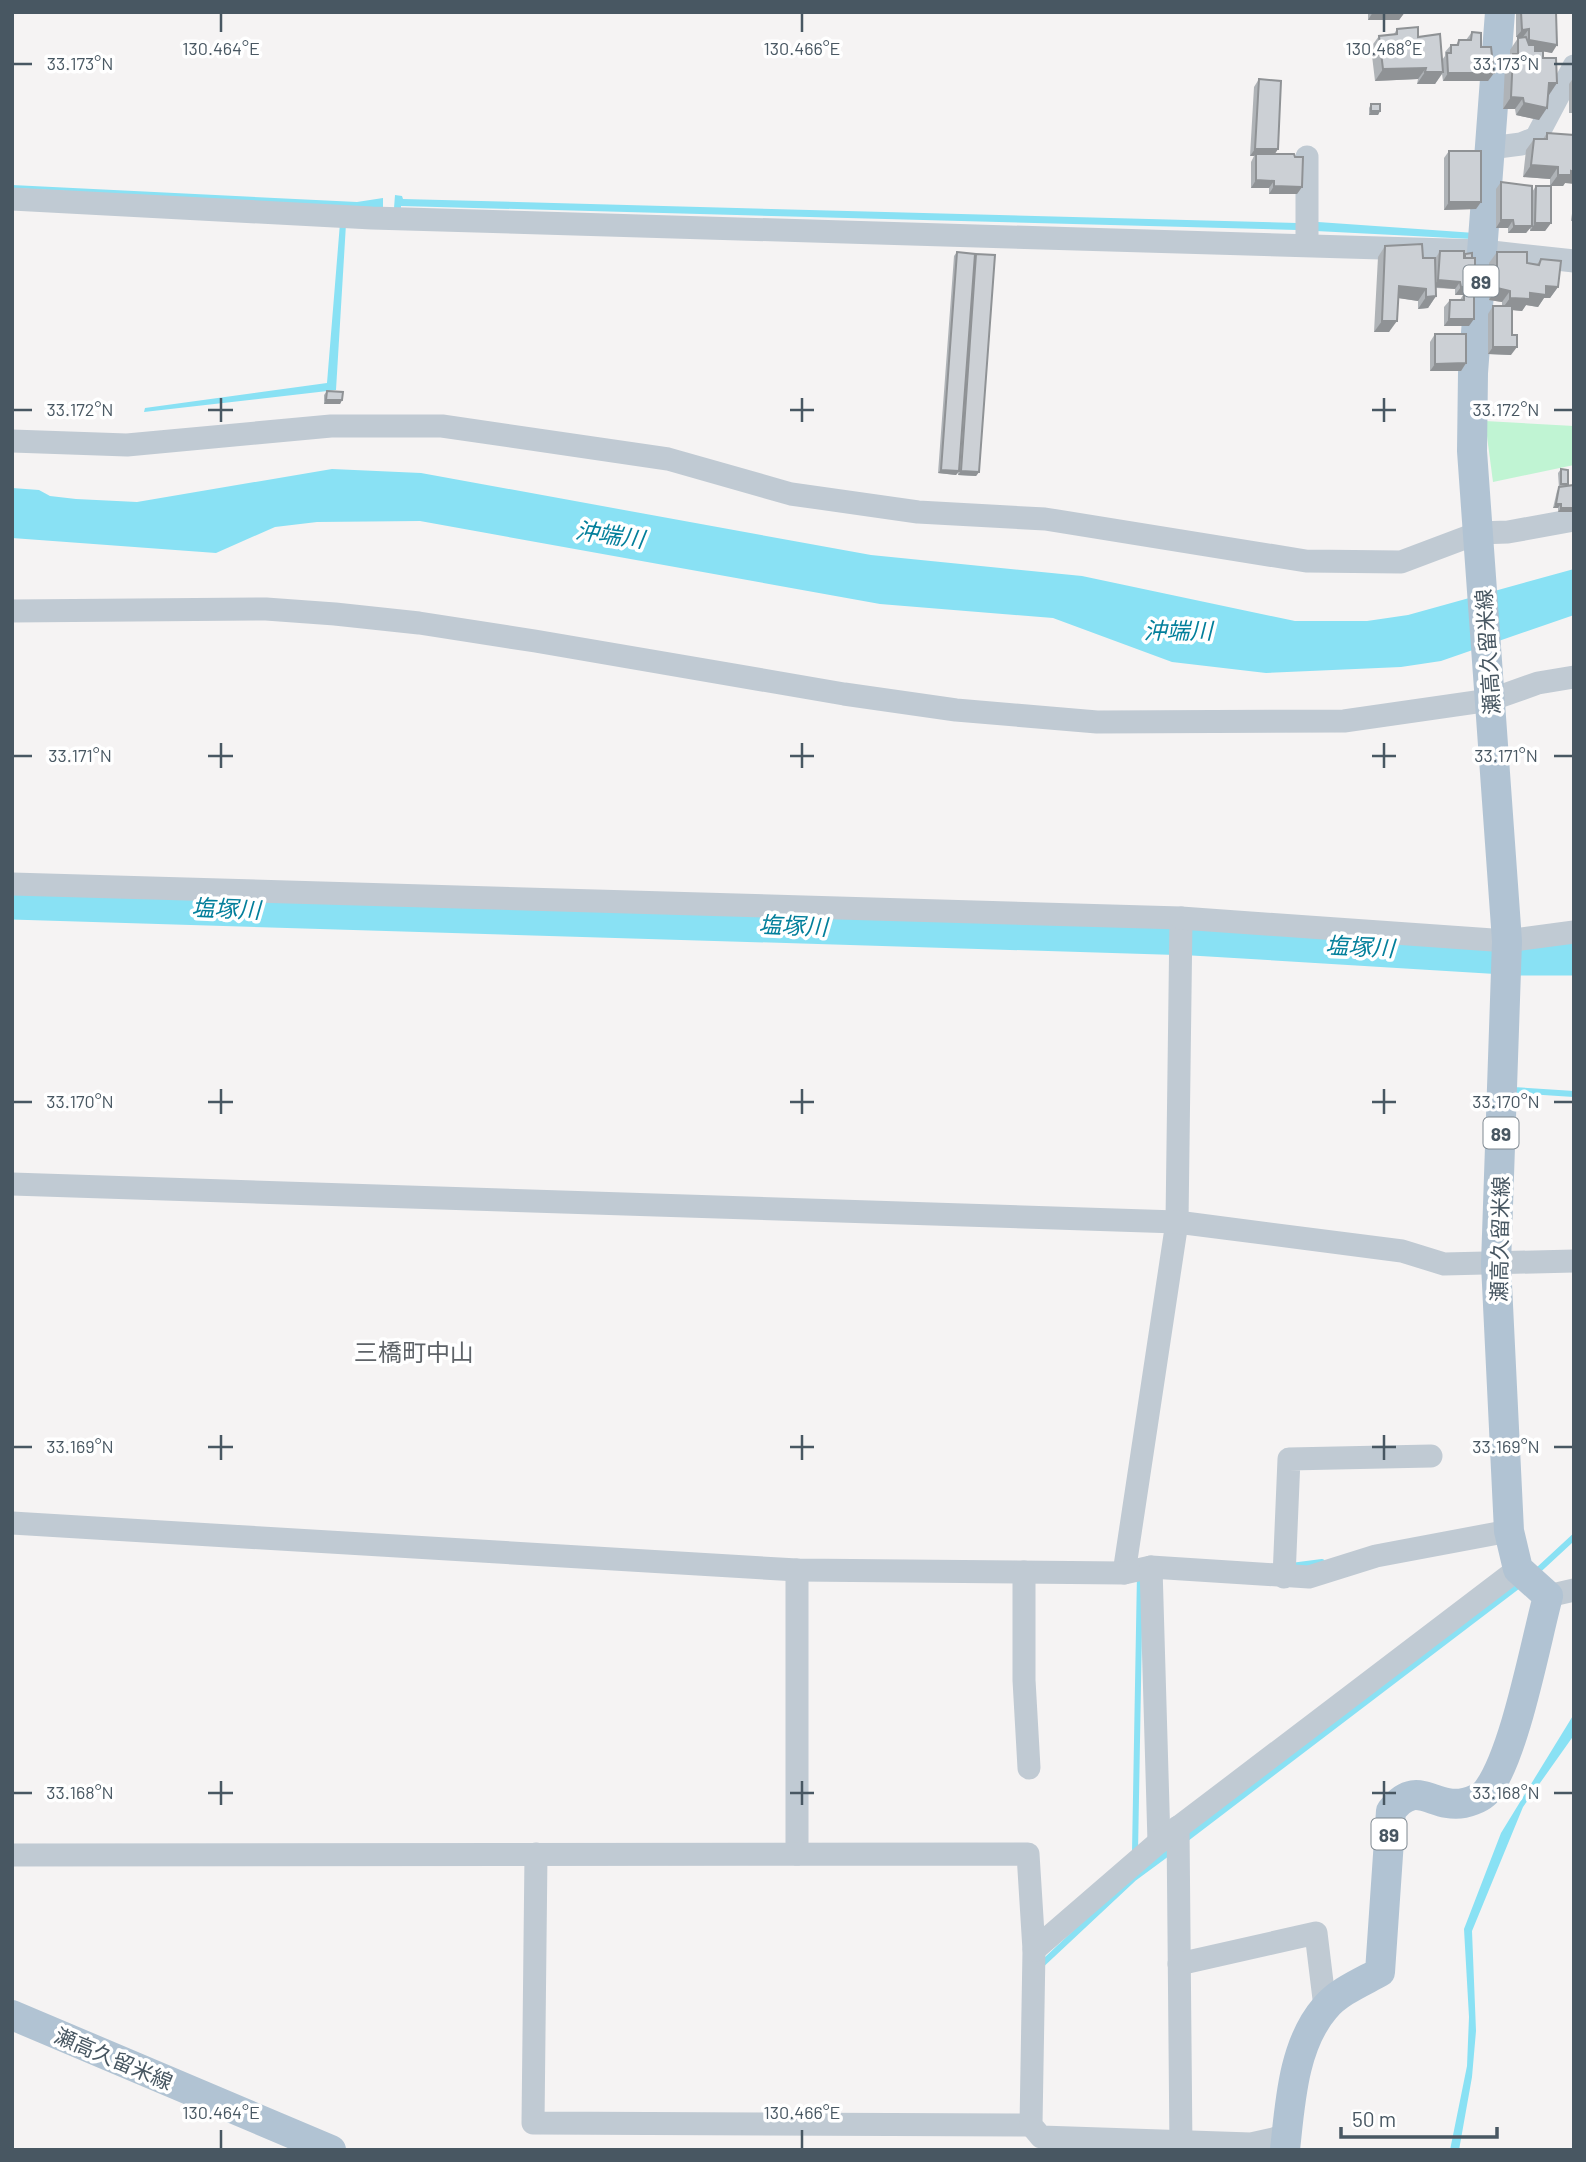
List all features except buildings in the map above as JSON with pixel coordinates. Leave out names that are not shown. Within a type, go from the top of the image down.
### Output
[{"type":"main road","name":"瀬高久留米線","points":[[1286,2143],[1293,2083],[1311,2029],[1325,2007],[1380,1972],[1391,1811],[1400,1799],[1410,1794],[1460,1804],[1477,1800],[1487,1793],[1505,1756],[1540,1583],[1509,1531],[1496,1264],[1507,941],[1472,451],[1473,373],[1500,12]]},
{"type":"main road","name":"瀬高久留米線","points":[[12,2015],[331,2150]]},
{"type":"street","points":[[1490,148],[1521,144],[1536,138],[1574,66]]},
{"type":"street","points":[[1307,157],[1307,244]]},
{"type":"street","points":[[12,199],[372,218],[1307,244],[1483,251],[1574,261]]},
{"type":"street","points":[[12,441],[127,446],[331,426],[442,426],[668,459],[791,494],[918,512],[1045,519],[1306,561],[1401,562],[1508,532],[1574,520]]},
{"type":"street","points":[[12,611],[266,609],[419,623],[856,696],[956,710],[1097,722],[1344,721],[1574,677]]},
{"type":"street","points":[[12,884],[1181,918],[1507,941],[1574,932]]},
{"type":"street","points":[[1125,1573],[1177,1222],[1181,918]]},
{"type":"street","points":[[12,1184],[1177,1222],[1402,1251],[1444,1264],[1574,1261]]},
{"type":"street","points":[[1284,1577],[1289,1459],[1431,1456]]},
{"type":"street","points":[[12,1523],[797,1570],[1125,1573],[1151,1567],[1284,1577],[1310,1577],[1376,1556],[1509,1531]]},
{"type":"street","points":[[1151,1567],[1158,1842]]},
{"type":"street","points":[[797,1570],[797,1854]]},
{"type":"street","points":[[1024,1572],[1024,1681],[1029,1768]]},
{"type":"street","points":[[1034,1950],[1178,1827],[1540,1583]]},
{"type":"street","points":[[1178,1827],[1181,2145]]},
{"type":"street","points":[[536,1854],[533,2123],[1031,2125]]},
{"type":"street","points":[[12,1855],[1028,1854],[1034,1950],[1031,2125],[1041,2137],[1181,2145],[1286,2143]]},
{"type":"street","points":[[1180,1964],[1316,1933],[1325,2007]]},
{"type":"green space","points":[[1485,421],[1574,426],[1574,465],[1493,482]]},
{"type":"water","points":[[12,185],[357,202],[383,198],[383,209],[12,188]]},
{"type":"water","points":[[395,195],[402,196],[403,199],[1297,223],[1297,230],[401,206],[401,209],[394,208]]},
{"type":"water","points":[[1318,222],[1475,233],[1472,239],[1316,231]]},
{"type":"water","points":[[340,223],[346,224],[336,390],[144,412],[145,408],[327,383]]},
{"type":"water","name":"沖端川","points":[[332,469],[421,473],[871,555],[1082,576],[1295,621],[1367,621],[1408,615],[1574,569],[1574,615],[1441,661],[1401,667],[1266,673],[1172,662],[1053,618],[880,604],[420,521],[317,522],[275,527],[216,553],[12,538],[12,488],[39,490],[50,496],[76,499],[137,502]]},
{"type":"water","points":[[1574,1714],[1574,1735],[1523,1807],[1472,1931],[1476,2031],[1472,2077],[1459,2150],[1450,2150],[1467,2066],[1469,2017],[1464,1929],[1501,1833]]},
{"type":"waterway","name":"塩塚川","points":[[12,901],[1193,937],[1521,957],[1574,957]]},
{"type":"waterway","points":[[1513,1094],[1513,1090],[1574,1094]]},
{"type":"waterway","points":[[1534,1574],[1574,1537]]},
{"type":"waterway","points":[[1291,1566],[1322,1562]]},
{"type":"waterway","points":[[1135,1853],[1140,1573]]},
{"type":"waterway","points":[[1183,1841],[1523,1582]]},
{"type":"waterway","points":[[1041,1965],[1134,1878],[1172,1850]]},
{"type":"district","name":"三橋町中山","points":[[414,1351]]}]
